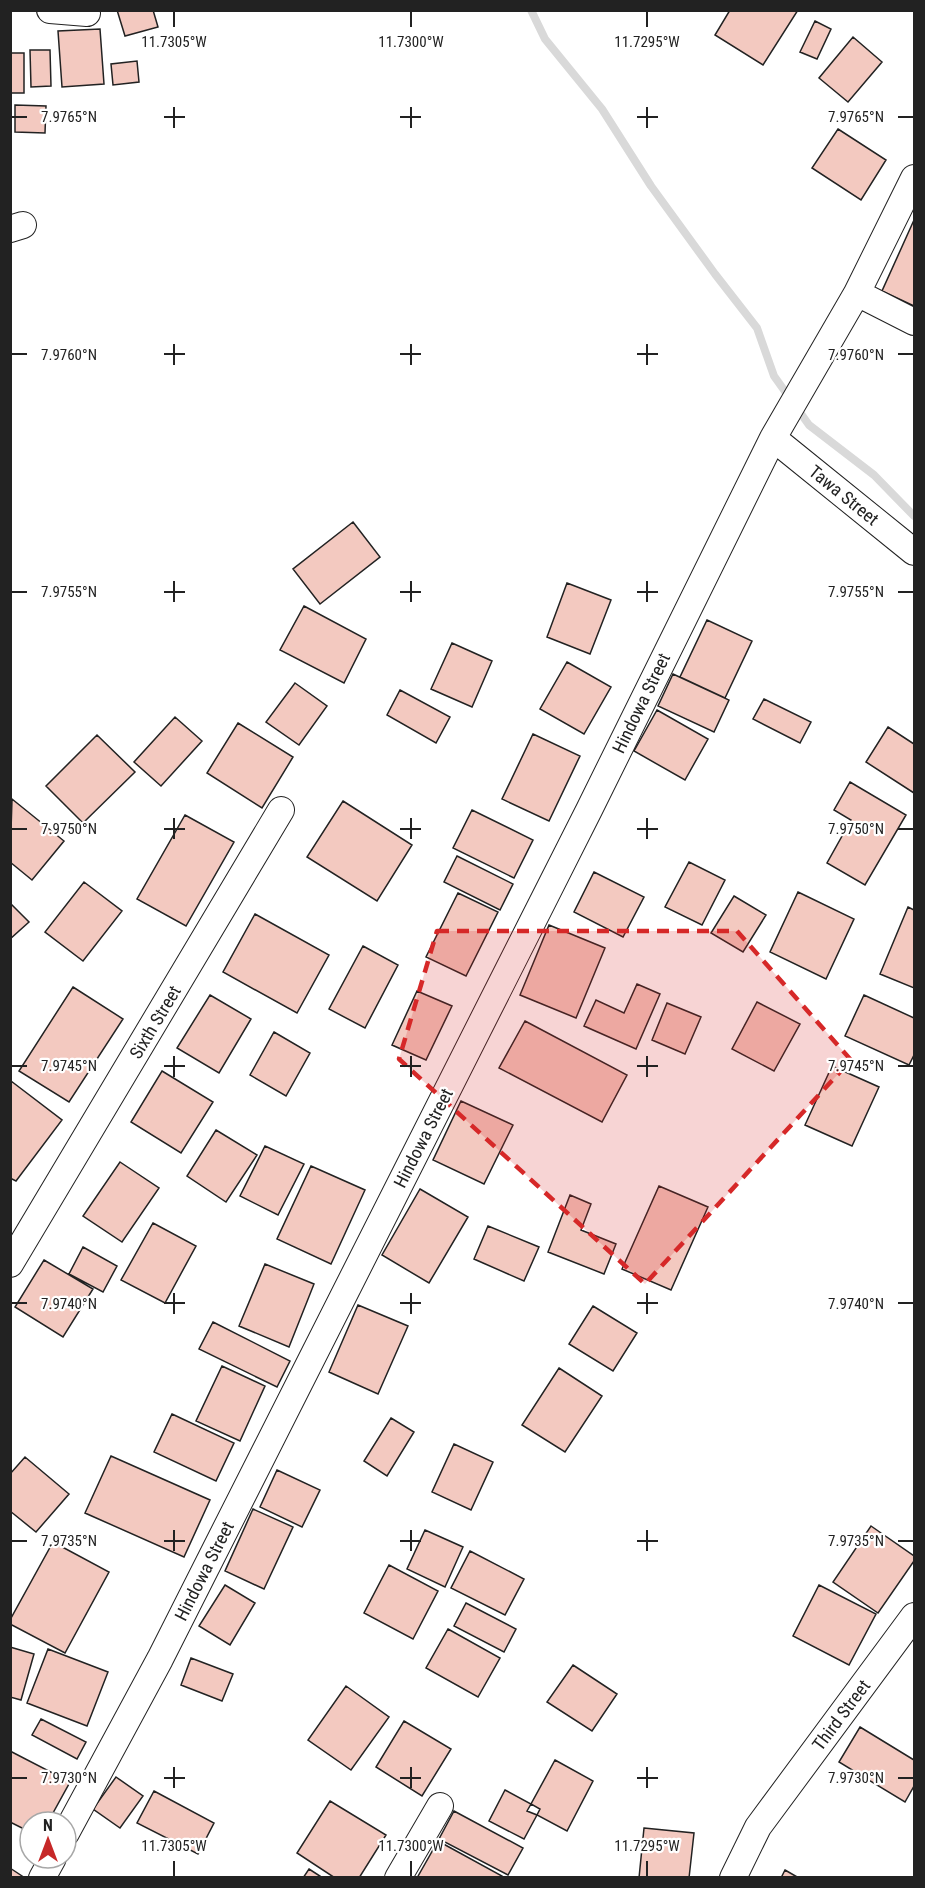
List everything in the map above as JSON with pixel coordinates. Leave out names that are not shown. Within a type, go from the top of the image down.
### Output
[{"type":"street","points":[[50,10],[87,13]]},
{"type":"street","name":"Hindowa Street","points":[[78,1811],[160,1659],[589,810],[773,438],[857,293],[915,178]]},
{"type":"street","points":[[857,293],[915,322]]},
{"type":"street","name":"Tawa Street","points":[[773,438],[915,552]]},
{"type":"street","name":"Sixth Street","points":[[10,1264],[281,810]]},
{"type":"street","name":"Third Street","points":[[733,1878],[758,1827],[915,1616]]},
{"type":"street","points":[[398,1878],[440,1806]]},
{"type":"highlighted area","points":[[437,931],[737,931],[851,1060],[645,1284],[399,1059]]},
{"type":"building","points":[[117,10],[153,10],[158,27],[125,36]]},
{"type":"building","points":[[730,10],[798,10],[763,65],[715,35]]},
{"type":"building","points":[[815,21],[831,29],[817,59],[800,52]]},
{"type":"building","points":[[100,29],[104,84],[62,87],[58,31]]},
{"type":"building","points":[[853,37],[882,62],[848,102],[819,78]]},
{"type":"building","points":[[30,50],[50,50],[51,86],[31,87]]},
{"type":"building","points":[[10,53],[24,53],[24,93],[10,93]]},
{"type":"building","points":[[137,61],[139,82],[113,85],[111,64]]},
{"type":"building","points":[[15,105],[46,106],[45,133],[15,132]]},
{"type":"building","points":[[838,129],[886,160],[861,200],[812,168]]},
{"type":"building","points":[[914,220],[914,306],[882,291]]},
{"type":"building","points":[[353,522],[380,557],[320,604],[293,569]]},
{"type":"building","points":[[567,583],[611,600],[590,654],[547,637]]},
{"type":"building","points":[[304,606],[366,639],[344,683],[280,650]]},
{"type":"building","points":[[707,620],[752,641],[725,698],[680,677]]},
{"type":"building","points":[[452,643],[492,661],[472,707],[431,689]]},
{"type":"building","points":[[567,662],[611,687],[584,734],[540,709]]},
{"type":"building","points":[[673,674],[729,700],[714,732],[658,706]]},
{"type":"building","points":[[295,683],[327,706],[299,745],[266,722]]},
{"type":"building","points":[[400,690],[450,717],[436,743],[387,715]]},
{"type":"building","points":[[764,699],[811,722],[800,743],[753,719]]},
{"type":"building","points":[[657,710],[708,739],[685,780],[634,751]]},
{"type":"building","points":[[175,717],[202,741],[161,786],[134,762]]},
{"type":"building","points":[[238,723],[293,757],[262,808],[207,773]]},
{"type":"building","points":[[888,727],[914,744],[914,793],[866,762]]},
{"type":"building","points":[[533,734],[580,756],[549,821],[502,799]]},
{"type":"building","points":[[97,735],[135,772],[83,823],[46,786]]},
{"type":"building","points":[[850,782],[906,815],[865,885],[827,863],[851,820],[834,810]]},
{"type":"building","points":[[12,799],[64,841],[32,880],[10,862]]},
{"type":"building","points":[[343,801],[412,845],[377,901],[307,857]]},
{"type":"building","points":[[472,810],[533,840],[514,878],[453,848]]},
{"type":"building","points":[[185,815],[234,842],[186,926],[137,899]]},
{"type":"building","points":[[457,856],[513,884],[500,910],[444,882]]},
{"type":"building","points":[[689,862],[725,880],[702,925],[665,907]]},
{"type":"building","points":[[594,872],[644,897],[623,937],[574,912]]},
{"type":"building","points":[[84,882],[122,911],[83,961],[45,932]]},
{"type":"building","points":[[798,892],[854,919],[826,979],[770,952]]},
{"type":"building","points":[[458,893],[498,912],[466,976],[426,957]]},
{"type":"building","points":[[734,896],[766,915],[743,952],[711,933]]},
{"type":"building","points":[[10,903],[29,922],[10,939]]},
{"type":"building","points":[[908,907],[914,910],[914,988],[880,974]]},
{"type":"building","points":[[255,914],[329,955],[297,1013],[223,972]]},
{"type":"building","points":[[549,925],[605,948],[576,1018],[520,995]]},
{"type":"building","points":[[363,946],[398,965],[365,1028],[329,1009]]},
{"type":"building","points":[[637,984],[660,994],[636,1049],[584,1026],[596,1000],[624,1013]]},
{"type":"building","points":[[73,987],[123,1019],[69,1102],[19,1071]]},
{"type":"building","points":[[417,991],[452,1006],[426,1060],[392,1045]]},
{"type":"building","points":[[210,995],[251,1019],[219,1073],[177,1048]]},
{"type":"building","points":[[864,995],[914,1018],[914,1055],[909,1065],[845,1036]]},
{"type":"building","points":[[757,1002],[800,1024],[774,1071],[732,1049]]},
{"type":"building","points":[[667,1003],[701,1017],[685,1054],[652,1040]]},
{"type":"building","points":[[525,1021],[627,1075],[602,1122],[499,1068]]},
{"type":"building","points":[[274,1032],[310,1053],[286,1096],[250,1075]]},
{"type":"building","points":[[832,1066],[879,1087],[852,1146],[805,1125]]},
{"type":"building","points":[[162,1071],[213,1102],[181,1153],[131,1122]]},
{"type":"building","points":[[11,1081],[62,1120],[16,1181],[10,1178]]},
{"type":"building","points":[[461,1101],[513,1125],[484,1184],[433,1160]]},
{"type":"building","points":[[216,1130],[257,1155],[226,1202],[187,1176]]},
{"type":"building","points":[[265,1146],[304,1164],[278,1215],[240,1196]]},
{"type":"building","points":[[120,1162],[159,1188],[122,1242],[83,1216]]},
{"type":"building","points":[[311,1166],[365,1190],[331,1264],[277,1239]]},
{"type":"building","points":[[659,1186],[708,1207],[671,1290],[622,1269]]},
{"type":"building","points":[[420,1189],[468,1217],[429,1283],[382,1255]]},
{"type":"building","points":[[570,1195],[591,1204],[581,1230],[616,1244],[604,1274],[548,1252]]},
{"type":"building","points":[[153,1223],[196,1246],[165,1303],[121,1280]]},
{"type":"building","points":[[488,1226],[539,1247],[524,1281],[474,1259]]},
{"type":"building","points":[[83,1247],[117,1266],[103,1292],[69,1274]]},
{"type":"building","points":[[44,1260],[93,1289],[63,1337],[15,1307]]},
{"type":"building","points":[[265,1264],[314,1284],[289,1347],[239,1326]]},
{"type":"building","points":[[358,1305],[408,1326],[378,1394],[329,1372]]},
{"type":"building","points":[[593,1306],[637,1333],[613,1371],[569,1344]]},
{"type":"building","points":[[213,1322],[290,1361],[277,1387],[199,1349]]},
{"type":"building","points":[[222,1366],[265,1386],[240,1441],[196,1421]]},
{"type":"building","points":[[559,1368],[602,1396],[565,1452],[522,1425]]},
{"type":"building","points":[[172,1414],[234,1443],[216,1481],[154,1452]]},
{"type":"building","points":[[391,1418],[414,1432],[387,1476],[364,1461]]},
{"type":"building","points":[[454,1444],[493,1462],[471,1510],[432,1492]]},
{"type":"building","points":[[111,1456],[210,1500],[184,1557],[85,1513]]},
{"type":"building","points":[[25,1457],[69,1494],[36,1532],[10,1511],[10,1474]]},
{"type":"building","points":[[277,1470],[320,1490],[302,1527],[260,1507]]},
{"type":"building","points":[[253,1509],[293,1527],[264,1589],[225,1571]]},
{"type":"building","points":[[871,1526],[914,1556],[914,1561],[878,1613],[833,1582]]},
{"type":"building","points":[[425,1530],[463,1547],[445,1587],[407,1569]]},
{"type":"building","points":[[53,1542],[109,1572],[65,1653],[10,1624],[10,1620]]},
{"type":"building","points":[[470,1551],[524,1579],[505,1615],[451,1588]]},
{"type":"building","points":[[389,1565],[438,1591],[413,1639],[364,1613]]},
{"type":"building","points":[[225,1585],[255,1603],[230,1645],[199,1626]]},
{"type":"building","points":[[819,1585],[876,1614],[849,1665],[793,1636]]},
{"type":"building","points":[[466,1603],[516,1629],[504,1652],[454,1626]]},
{"type":"building","points":[[448,1629],[500,1658],[478,1697],[426,1668]]},
{"type":"building","points":[[10,1647],[34,1654],[21,1700],[10,1697]]},
{"type":"building","points":[[48,1649],[108,1672],[87,1726],[27,1703]]},
{"type":"building","points":[[191,1658],[233,1674],[222,1701],[181,1685]]},
{"type":"building","points":[[573,1665],[617,1694],[592,1731],[547,1702]]},
{"type":"building","points":[[346,1686],[389,1717],[351,1770],[308,1740]]},
{"type":"building","points":[[41,1719],[86,1742],[77,1759],[32,1735]]},
{"type":"building","points":[[404,1721],[451,1749],[422,1796],[376,1767]]},
{"type":"building","points":[[860,1727],[914,1760],[914,1786],[905,1802],[839,1762]]},
{"type":"building","points":[[10,1751],[70,1782],[55,1810],[18,1810],[18,1826],[10,1822]]},
{"type":"building","points":[[555,1760],[593,1781],[567,1831],[537,1815],[540,1809],[531,1804]]},
{"type":"building","points":[[116,1777],[143,1796],[120,1828],[93,1809]]},
{"type":"building","points":[[505,1790],[531,1804],[527,1811],[537,1815],[524,1839],[489,1821]]},
{"type":"building","points":[[154,1791],[214,1823],[198,1854],[137,1823]]},
{"type":"building","points":[[330,1801],[386,1835],[359,1878],[335,1878],[297,1853]]},
{"type":"building","points":[[454,1811],[523,1848],[508,1875],[439,1839]]},
{"type":"building","points":[[644,1828],[694,1833],[689,1878],[639,1878]]},
{"type":"building","points":[[438,1841],[502,1876],[501,1878],[417,1878]]},
{"type":"building","points":[[10,1868],[25,1878],[10,1878]]},
{"type":"building","points":[[309,1869],[323,1878],[303,1878]]},
{"type":"building","points":[[785,1870],[799,1878],[781,1878]]},
{"type":"waterway","points":[[531,10],[545,39],[602,109],[651,186],[757,328],[774,376],[809,425],[874,475],[914,516]]}]
